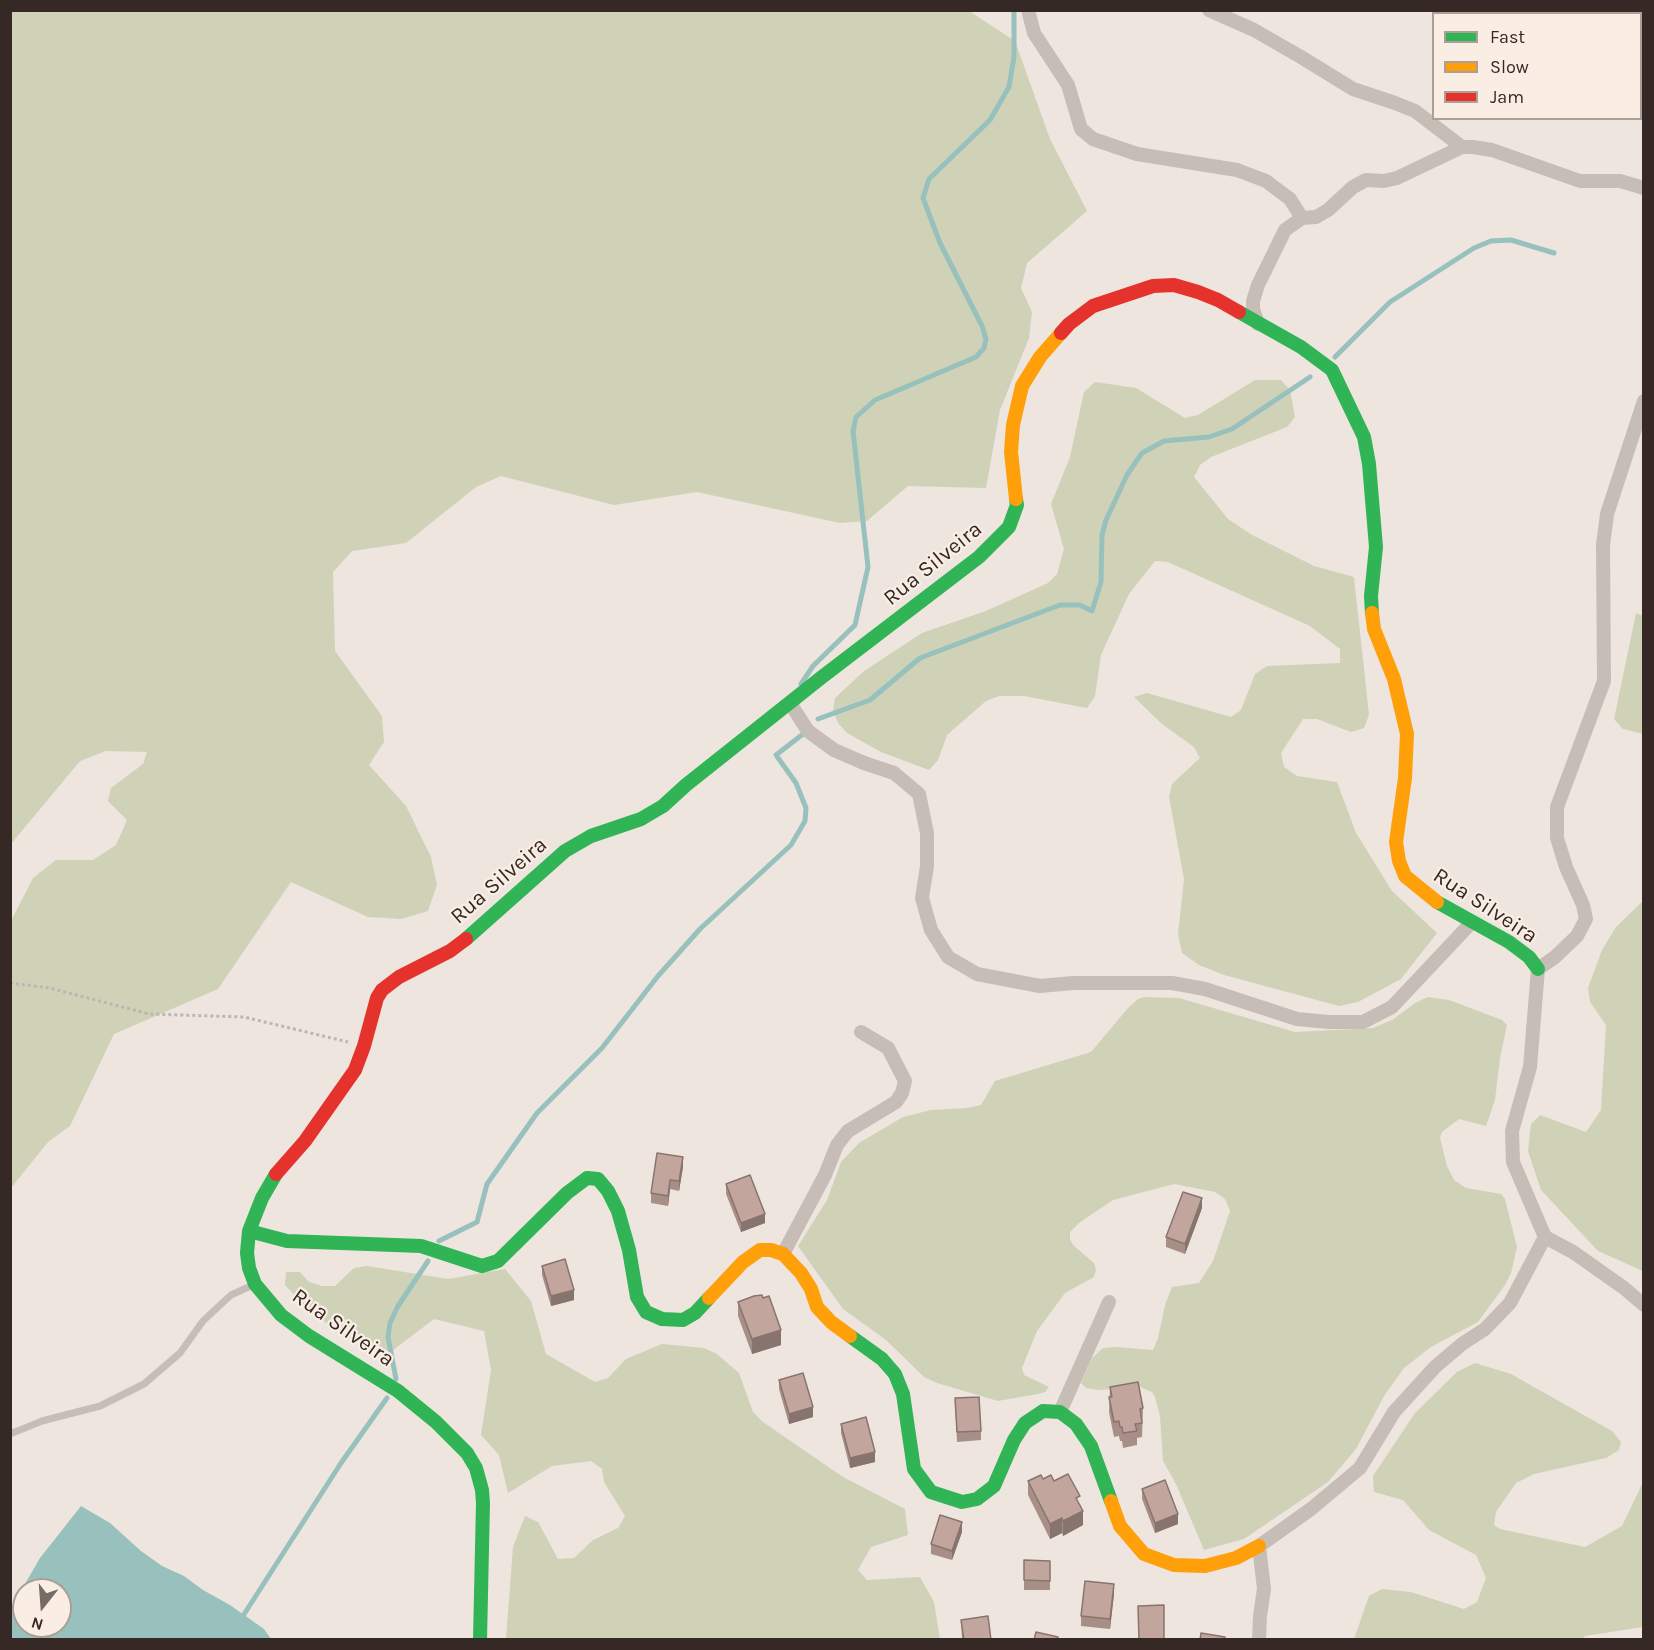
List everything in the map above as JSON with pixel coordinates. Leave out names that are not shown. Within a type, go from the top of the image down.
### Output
[{"type":"street","points":[[1028,10],[1034,33],[1068,85],[1081,129],[1093,139],[1137,154],[1237,170],[1266,181],[1290,199],[1302,218]]},
{"type":"street","points":[[1209,10],[1254,30],[1353,90],[1415,111],[1462,147]]},
{"type":"street","points":[[1258,324],[1252,309],[1253,301],[1258,285],[1285,230],[1302,218],[1316,217],[1328,210],[1353,187],[1366,180],[1384,181],[1397,178],[1462,147],[1492,150],[1580,181],[1620,181],[1644,188]]},
{"type":"street","name":"Rua Silveira","points":[[480,1640],[482,1490],[476,1468],[467,1453],[436,1422],[398,1391],[281,1315],[255,1284],[249,1268],[247,1253],[249,1231],[269,1184],[328,1110],[355,1070],[372,1013],[382,990],[399,977],[450,951],[471,936],[565,851],[591,836],[641,819],[663,806],[686,784],[979,557],[1010,527],[1017,505],[1011,452],[1013,425],[1022,386],[1040,357],[1078,316],[1093,306],[1153,286],[1174,285],[1198,291],[1218,300],[1301,346],[1332,370],[1364,436],[1369,464],[1376,547],[1371,596],[1372,618],[1394,680],[1407,734],[1405,778],[1396,842],[1399,861],[1405,876],[1431,899],[1509,942],[1529,957],[1538,969],[1555,957],[1577,936],[1586,919],[1583,905],[1566,867],[1557,838],[1557,807],[1604,681],[1603,546],[1607,514],[1644,401]]},
{"type":"street","points":[[790,703],[808,731],[834,750],[864,764],[894,773],[919,794],[927,833],[927,866],[922,898],[931,930],[948,957],[976,974],[1040,986],[1073,983],[1172,983],[1205,989],[1297,1019],[1363,1022],[1392,1007],[1472,922]]},
{"type":"street","points":[[1538,969],[1530,1067],[1512,1131],[1513,1161],[1545,1237],[1573,1252],[1644,1305]]},
{"type":"street","points":[[783,1254],[825,1175],[837,1145],[848,1131],[896,1102],[902,1093],[905,1082],[888,1048],[861,1032]]},
{"type":"street","points":[[249,1231],[287,1241],[421,1246],[482,1266],[498,1261],[567,1193],[586,1178],[598,1179],[608,1191],[618,1211],[629,1250],[637,1297],[646,1312],[662,1319],[683,1320],[695,1312],[743,1262],[760,1250],[771,1250],[783,1254],[812,1288],[817,1307],[831,1322],[882,1359],[895,1374],[903,1394],[914,1469],[932,1492],[962,1502],[977,1499],[994,1486],[1014,1440],[1025,1423],[1043,1411],[1060,1412],[1076,1424],[1091,1446],[1120,1526],[1144,1554],[1174,1565],[1205,1566],[1236,1558],[1259,1546],[1311,1509],[1360,1468],[1394,1412],[1435,1367],[1462,1344],[1485,1329],[1510,1303],[1545,1237]]},
{"type":"street","points":[[1060,1412],[1109,1302]]},
{"type":"street","points":[[1259,1546],[1264,1589],[1259,1640]]},
{"type":"lane","points":[[10,1434],[42,1421],[100,1406],[144,1384],[180,1353],[203,1321],[231,1295],[255,1284]]},
{"type":"path","points":[[10,983],[50,988],[149,1014],[244,1017],[364,1046]]},
{"type":"green space","points":[[11,11],[969,11],[1015,41],[1050,139],[1087,211],[1027,263],[1021,288],[1032,312],[1029,338],[1000,410],[986,488],[908,486],[867,521],[840,523],[697,492],[614,505],[501,476],[476,487],[406,543],[352,551],[333,572],[335,651],[382,716],[384,742],[369,765],[406,806],[431,857],[437,885],[428,911],[401,919],[368,917],[291,882],[218,989],[114,1034],[70,1126],[48,1142],[11,1188],[11,921],[33,878],[56,860],[93,860],[116,845],[127,820],[108,801],[111,788],[143,764],[147,752],[106,751],[80,761],[11,844]]},
{"type":"green space","points":[[1255,380],[1281,380],[1290,390],[1295,417],[1287,427],[1211,457],[1200,465],[1194,477],[1228,519],[1252,535],[1314,566],[1354,577],[1369,715],[1364,728],[1351,732],[1317,719],[1303,719],[1281,753],[1284,767],[1297,776],[1337,782],[1356,833],[1392,891],[1437,933],[1401,979],[1358,1002],[1339,1006],[1224,975],[1199,965],[1182,953],[1178,934],[1184,879],[1169,797],[1172,784],[1200,758],[1194,747],[1162,724],[1134,697],[1147,693],[1231,717],[1241,710],[1255,674],[1267,666],[1340,663],[1340,649],[1310,626],[1168,562],[1155,561],[1129,594],[1101,655],[1095,696],[1087,708],[1024,696],[999,696],[986,701],[947,735],[938,760],[929,770],[881,752],[847,733],[838,723],[833,710],[835,698],[864,671],[922,633],[986,611],[1048,583],[1057,574],[1064,549],[1051,504],[1070,457],[1084,392],[1095,382],[1136,388],[1185,418],[1198,415]]},
{"type":"green space","points":[[1636,613],[1643,616],[1643,734],[1623,729],[1614,719]]},
{"type":"green space","points":[[1643,901],[1643,1271],[1598,1251],[1541,1190],[1528,1151],[1531,1124],[1540,1115],[1586,1132],[1601,1110],[1606,1025],[1590,1002],[1588,988],[1602,950],[1616,927]]},
{"type":"green space","points":[[1145,997],[1179,998],[1295,1032],[1373,1028],[1392,1020],[1415,1003],[1428,997],[1449,1000],[1502,1020],[1507,1025],[1495,1100],[1486,1126],[1459,1119],[1442,1132],[1440,1138],[1447,1166],[1454,1180],[1466,1188],[1501,1194],[1505,1199],[1517,1247],[1511,1273],[1505,1285],[1478,1322],[1431,1347],[1404,1368],[1384,1396],[1356,1449],[1328,1482],[1244,1539],[1204,1550],[1176,1484],[1163,1461],[1160,1416],[1152,1392],[1140,1387],[1099,1390],[1086,1388],[1081,1383],[1092,1358],[1103,1348],[1153,1350],[1172,1287],[1199,1283],[1213,1261],[1230,1211],[1225,1199],[1215,1192],[1174,1184],[1113,1200],[1079,1223],[1070,1232],[1070,1239],[1073,1245],[1094,1263],[1096,1270],[1094,1277],[1065,1293],[1037,1331],[1022,1368],[1024,1375],[1049,1387],[1045,1392],[1038,1394],[998,1401],[924,1377],[886,1340],[843,1309],[798,1246],[827,1200],[841,1162],[859,1143],[903,1117],[931,1110],[981,1105],[995,1081],[1091,1052],[1128,1008],[1138,999]]},
{"type":"green space","points":[[367,1266],[448,1279],[505,1269],[531,1301],[546,1354],[595,1382],[608,1378],[626,1359],[662,1344],[704,1348],[717,1354],[739,1373],[753,1412],[763,1422],[843,1477],[905,1509],[908,1535],[871,1547],[858,1570],[867,1580],[920,1577],[934,1602],[940,1639],[506,1639],[513,1547],[525,1516],[538,1522],[558,1559],[574,1558],[593,1540],[618,1528],[625,1516],[604,1482],[602,1469],[591,1461],[552,1466],[508,1493],[499,1455],[481,1435],[491,1370],[484,1331],[434,1319],[392,1351],[379,1350],[355,1341],[311,1313],[285,1285],[286,1272],[300,1272],[309,1282],[322,1286],[335,1286],[354,1268]]},
{"type":"green space","points":[[1475,1363],[1511,1374],[1612,1431],[1621,1442],[1619,1450],[1606,1458],[1534,1474],[1516,1483],[1496,1512],[1494,1525],[1500,1529],[1585,1547],[1622,1526],[1643,1482],[1643,1627],[1585,1636],[1582,1640],[1354,1639],[1369,1596],[1382,1589],[1411,1592],[1464,1609],[1477,1602],[1486,1578],[1476,1555],[1429,1530],[1403,1500],[1374,1492],[1373,1476],[1415,1413],[1457,1372]]},
{"type":"water","points":[[81,1506],[110,1523],[141,1551],[162,1566],[184,1576],[230,1605],[264,1629],[271,1639],[11,1639],[12,1606],[12,1638],[72,1638],[72,1578],[28,1578],[40,1558]]},
{"type":"building","points":[[657,1153],[683,1157],[679,1181],[670,1180],[668,1196],[651,1193]]},
{"type":"building","points":[[750,1175],[765,1214],[741,1223],[726,1184]]},
{"type":"building","points":[[1183,1192],[1202,1198],[1185,1244],[1166,1237]]},
{"type":"building","points":[[565,1259],[574,1290],[551,1296],[542,1266]]},
{"type":"building","points":[[762,1295],[763,1298],[769,1296],[781,1330],[752,1339],[738,1302]]},
{"type":"building","points":[[803,1373],[813,1407],[789,1414],[779,1380]]},
{"type":"building","points":[[1138,1382],[1143,1408],[1140,1409],[1142,1423],[1135,1424],[1137,1431],[1123,1433],[1119,1421],[1114,1422],[1109,1397],[1112,1397],[1110,1387]]},
{"type":"building","points":[[979,1397],[981,1431],[957,1432],[955,1398]]},
{"type":"building","points":[[866,1417],[875,1452],[850,1458],[841,1424]]},
{"type":"building","points":[[1068,1474],[1080,1496],[1076,1498],[1083,1511],[1063,1521],[1062,1518],[1050,1524],[1028,1481],[1041,1475],[1043,1479],[1051,1475],[1054,1481]]},
{"type":"building","points":[[1165,1480],[1178,1514],[1155,1523],[1142,1489]]},
{"type":"building","points":[[940,1515],[962,1522],[952,1551],[931,1544]]},
{"type":"building","points":[[1024,1560],[1050,1561],[1050,1581],[1024,1580]]},
{"type":"building","points":[[1085,1581],[1114,1584],[1110,1619],[1081,1616]]},
{"type":"building","points":[[1164,1605],[1164,1640],[1139,1640],[1138,1606]]},
{"type":"building","points":[[988,1616],[991,1640],[964,1640],[961,1620]]},
{"type":"building","points":[[1036,1632],[1058,1637],[1058,1640],[1034,1640]]},
{"type":"building","points":[[1201,1633],[1225,1637],[1224,1640],[1200,1640]]},
{"type":"waterway","points":[[801,684],[813,666],[855,625],[868,567],[853,431],[856,417],[875,400],[976,357],[984,348],[986,339],[982,326],[940,243],[923,198],[929,179],[990,120],[1009,87],[1014,57],[1014,10]]},
{"type":"waterway","points":[[1335,357],[1390,302],[1474,248],[1491,241],[1511,240],[1554,253]]},
{"type":"waterway","points":[[818,719],[870,700],[920,658],[1060,605],[1080,605],[1092,611],[1101,582],[1102,535],[1106,520],[1127,475],[1142,453],[1164,441],[1209,437],[1232,429],[1310,377]]},
{"type":"waterway","points":[[439,1241],[477,1222],[487,1184],[537,1113],[602,1048],[658,976],[700,929],[791,845],[805,821],[806,808],[796,783],[776,755],[803,734]]},
{"type":"waterway","points":[[396,1379],[388,1337],[390,1323],[398,1306],[428,1261]]},
{"type":"waterway","points":[[241,1619],[341,1463],[387,1398]]},
{"type":"traffic: fast","points":[[1239,312],[1301,347],[1332,370],[1364,437],[1369,464],[1376,547],[1371,596],[1372,613]]},
{"type":"traffic: fast","points":[[466,939],[565,851],[591,836],[641,819],[663,806],[686,785],[822,677],[979,557],[1009,527],[1017,505],[1016,499]]},
{"type":"traffic: fast","points":[[1437,902],[1509,942],[1529,957],[1538,969]]},
{"type":"traffic: fast","points":[[276,1174],[262,1198],[249,1231],[247,1253],[249,1268],[255,1284],[281,1315],[309,1336],[398,1391],[436,1422],[467,1453],[476,1468],[483,1503],[480,1640]]},
{"type":"traffic: fast","points":[[249,1231],[287,1241],[421,1246],[482,1266],[498,1261],[567,1193],[587,1178],[598,1179],[608,1191],[618,1211],[629,1250],[637,1297],[646,1312],[662,1319],[683,1320],[695,1313],[709,1298]]},
{"type":"traffic: fast","points":[[850,1336],[882,1359],[895,1374],[903,1394],[914,1469],[931,1492],[962,1502],[977,1499],[994,1486],[1014,1440],[1025,1423],[1043,1411],[1060,1412],[1076,1424],[1091,1446],[1111,1501]]},
{"type":"traffic: slow","points":[[1016,499],[1011,452],[1013,425],[1022,386],[1040,357],[1061,333]]},
{"type":"traffic: slow","points":[[1372,613],[1374,629],[1394,679],[1407,734],[1405,778],[1396,842],[1399,861],[1405,876],[1437,902]]},
{"type":"traffic: slow","points":[[709,1298],[743,1262],[760,1250],[771,1250],[783,1254],[801,1273],[811,1289],[817,1307],[831,1322],[850,1336]]},
{"type":"traffic: slow","points":[[1111,1501],[1120,1526],[1144,1554],[1174,1565],[1205,1566],[1236,1558],[1259,1546]]},
{"type":"traffic: jam","points":[[1061,333],[1093,306],[1153,286],[1174,285],[1198,292],[1239,312]]},
{"type":"traffic: jam","points":[[276,1174],[305,1141],[355,1070],[377,998],[382,990],[399,977],[450,951],[466,939]]}]
